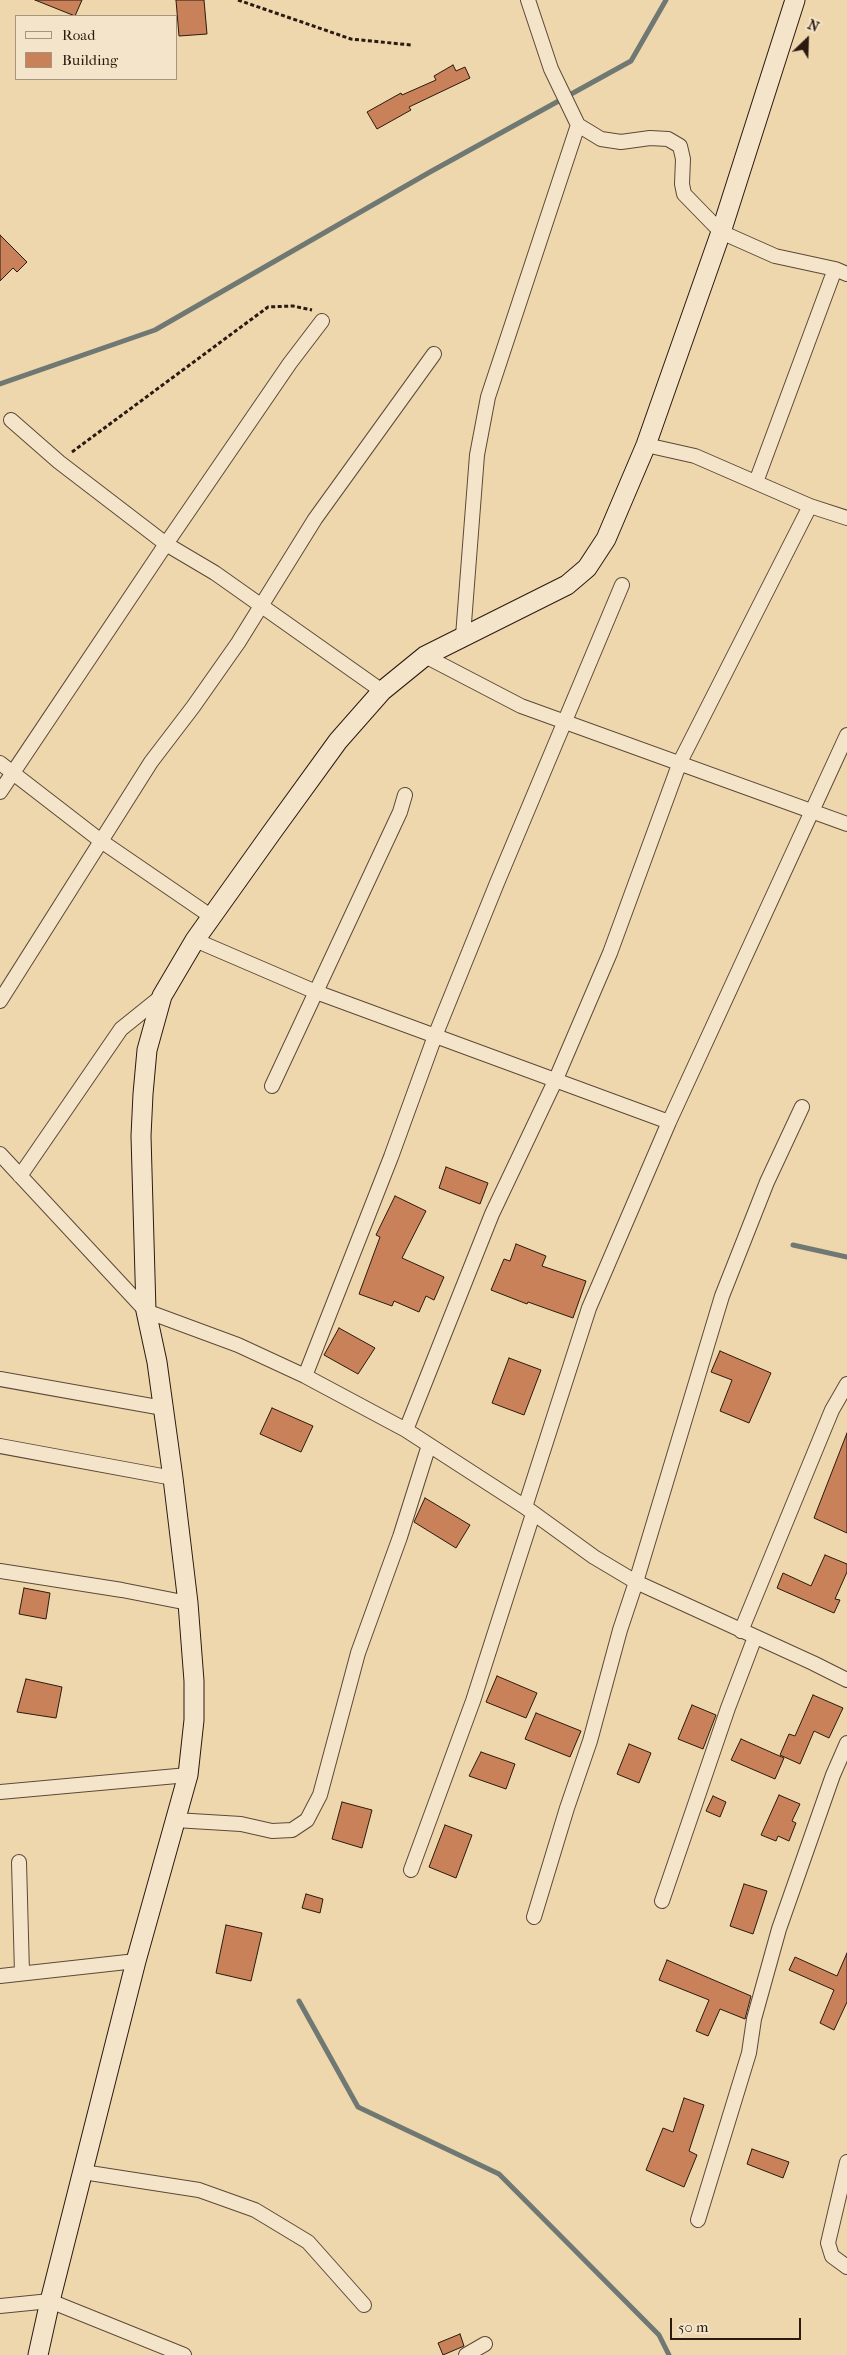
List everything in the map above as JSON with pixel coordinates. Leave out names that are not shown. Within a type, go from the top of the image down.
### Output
[{"type":"street","points":[[528,0],[551,69],[578,125],[601,139],[621,142],[650,138],[668,139],[680,146],[683,159],[682,184],[684,194],[721,232],[775,256],[841,271],[756,482]]},
{"type":"street","points":[[38,2355],[136,1961],[188,1775],[194,1720],[194,1681],[188,1603],[174,1478],[157,1362],[146,1311],[141,1136],[143,1094],[147,1050],[162,996],[195,940],[338,741],[382,691],[424,656],[567,585],[587,568],[606,539],[646,445],[721,232],[795,0]]},
{"type":"street","points":[[463,636],[477,455],[488,397],[578,125]]},
{"type":"street","points":[[0,792],[166,544],[290,363],[322,321]]},
{"type":"street","points":[[0,1001],[152,762],[193,707],[261,606],[315,519],[434,354]]},
{"type":"street","points":[[11,420],[59,462],[166,544],[215,573],[382,691]]},
{"type":"street","points":[[646,445],[695,456],[810,506],[847,518]]},
{"type":"street","points":[[406,1430],[492,1214],[556,1079],[610,953],[680,762],[810,506]]},
{"type":"street","points":[[305,1376],[391,1157],[435,1036],[622,585]]},
{"type":"street","points":[[424,656],[513,702],[566,723],[680,762],[812,813],[847,824]]},
{"type":"street","points":[[411,1870],[472,1700],[589,1308],[669,1122],[847,735]]},
{"type":"street","points":[[0,763],[101,841],[212,917]]},
{"type":"street","points":[[272,1086],[400,812],[404,795]]},
{"type":"street","points":[[195,940],[316,992],[669,1122]]},
{"type":"street","points":[[20,1176],[121,1029],[162,996]]},
{"type":"street","points":[[534,1917],[567,1808],[590,1741],[620,1630],[722,1296],[767,1182],[802,1107]]},
{"type":"street","points":[[0,1154],[146,1311],[238,1345],[305,1376],[406,1430],[529,1510],[594,1557],[636,1582],[847,1680]]},
{"type":"street","points":[[0,1379],[163,1408]]},
{"type":"street","points":[[741,1631],[832,1410],[847,1384]]},
{"type":"street","points":[[175,1820],[241,1824],[272,1830],[292,1830],[307,1820],[320,1795],[358,1653],[400,1537],[429,1445]]},
{"type":"street","points":[[0,1446],[174,1478]]},
{"type":"street","points":[[0,1571],[122,1590],[188,1603]]},
{"type":"street","points":[[662,1901],[728,1708],[755,1638]]},
{"type":"street","points":[[698,2220],[749,2052],[754,2019],[779,1929],[833,1775],[847,1743]]},
{"type":"street","points":[[0,1792],[188,1775]]},
{"type":"street","points":[[19,1862],[22,1973]]},
{"type":"street","points":[[0,1976],[136,1961]]},
{"type":"street","points":[[847,2162],[828,2244],[832,2256],[847,2267]]},
{"type":"street","points":[[83,2172],[198,2190],[255,2210],[308,2242],[364,2305]]},
{"type":"street","points":[[0,2306],[50,2301],[184,2355]]},
{"type":"street","points":[[466,2355],[486,2344]]},
{"type":"path","points":[[238,0],[351,39],[411,45]]},
{"type":"path","points":[[59,462],[268,306],[293,306],[315,311],[322,321]]},
{"type":"building","points":[[35,0],[82,0],[75,15]]},
{"type":"building","points":[[176,0],[204,0],[207,34],[179,36]]},
{"type":"building","points":[[453,65],[456,71],[465,67],[470,78],[409,107],[411,110],[377,129],[367,112],[401,93],[402,95],[436,80],[434,76]]},
{"type":"building","points":[[0,235],[27,262],[17,272],[13,268],[0,281]]},
{"type":"building","points":[[446,1167],[488,1183],[480,1204],[439,1188]]},
{"type":"building","points":[[395,1196],[426,1211],[402,1258],[444,1277],[434,1300],[426,1296],[419,1312],[394,1301],[392,1306],[359,1294],[380,1237],[376,1235]]},
{"type":"building","points":[[516,1244],[546,1256],[542,1266],[586,1281],[573,1318],[528,1302],[527,1304],[491,1290],[504,1259],[510,1261]]},
{"type":"building","points":[[339,1328],[375,1348],[358,1374],[324,1355]]},
{"type":"building","points":[[720,1351],[771,1373],[749,1423],[720,1411],[732,1380],[711,1372]]},
{"type":"building","points":[[509,1358],[541,1370],[524,1415],[492,1403]]},
{"type":"building","points":[[272,1408],[313,1426],[301,1452],[260,1434]]},
{"type":"building","points":[[847,1433],[847,1533],[814,1518]]},
{"type":"building","points":[[425,1498],[470,1525],[456,1548],[414,1522]]},
{"type":"building","points":[[825,1555],[847,1564],[847,1572],[835,1599],[840,1600],[834,1613],[777,1588],[783,1573],[811,1586]]},
{"type":"building","points":[[24,1588],[50,1593],[46,1619],[19,1614]]},
{"type":"building","points":[[497,1676],[537,1693],[526,1718],[486,1702]]},
{"type":"building","points":[[26,1679],[62,1687],[56,1718],[17,1712]]},
{"type":"building","points":[[813,1695],[843,1708],[829,1738],[814,1731],[800,1764],[780,1755],[789,1734],[795,1736]]},
{"type":"building","points":[[692,1705],[716,1715],[703,1749],[678,1739]]},
{"type":"building","points":[[536,1713],[581,1731],[570,1757],[525,1739]]},
{"type":"building","points":[[741,1739],[784,1758],[775,1779],[731,1760]]},
{"type":"building","points":[[629,1744],[651,1753],[639,1783],[617,1774]]},
{"type":"building","points":[[481,1752],[515,1764],[506,1789],[469,1776]]},
{"type":"building","points":[[779,1795],[800,1804],[792,1821],[796,1823],[789,1841],[778,1836],[776,1841],[761,1835]]},
{"type":"building","points":[[713,1796],[726,1802],[720,1817],[706,1811]]},
{"type":"building","points":[[342,1802],[372,1810],[362,1848],[332,1839]]},
{"type":"building","points":[[445,1825],[472,1835],[456,1878],[429,1867]]},
{"type":"building","points":[[744,1884],[767,1891],[753,1934],[730,1926]]},
{"type":"building","points":[[306,1894],[323,1899],[320,1913],[302,1908]]},
{"type":"building","points":[[226,1925],[262,1933],[251,1981],[216,1973]]},
{"type":"building","points":[[847,1953],[847,2002],[834,2030],[820,2023],[834,1990],[789,1970],[795,1957],[837,1976]]},
{"type":"building","points":[[667,1960],[751,1996],[745,2019],[720,2009],[708,2036],[696,2031],[709,2000],[659,1980]]},
{"type":"building","points":[[684,2098],[704,2105],[689,2151],[697,2155],[684,2187],[646,2170],[663,2128],[673,2132]]},
{"type":"building","points":[[752,2149],[789,2162],[783,2178],[747,2164]]},
{"type":"building","points":[[460,2334],[464,2346],[443,2355],[438,2343]]},
{"type":"waterway","points":[[0,384],[155,330],[430,172],[631,61],[666,0]]},
{"type":"waterway","points":[[793,1245],[847,1257]]},
{"type":"waterway","points":[[299,2001],[358,2107],[499,2174],[659,2335],[669,2355]]}]
